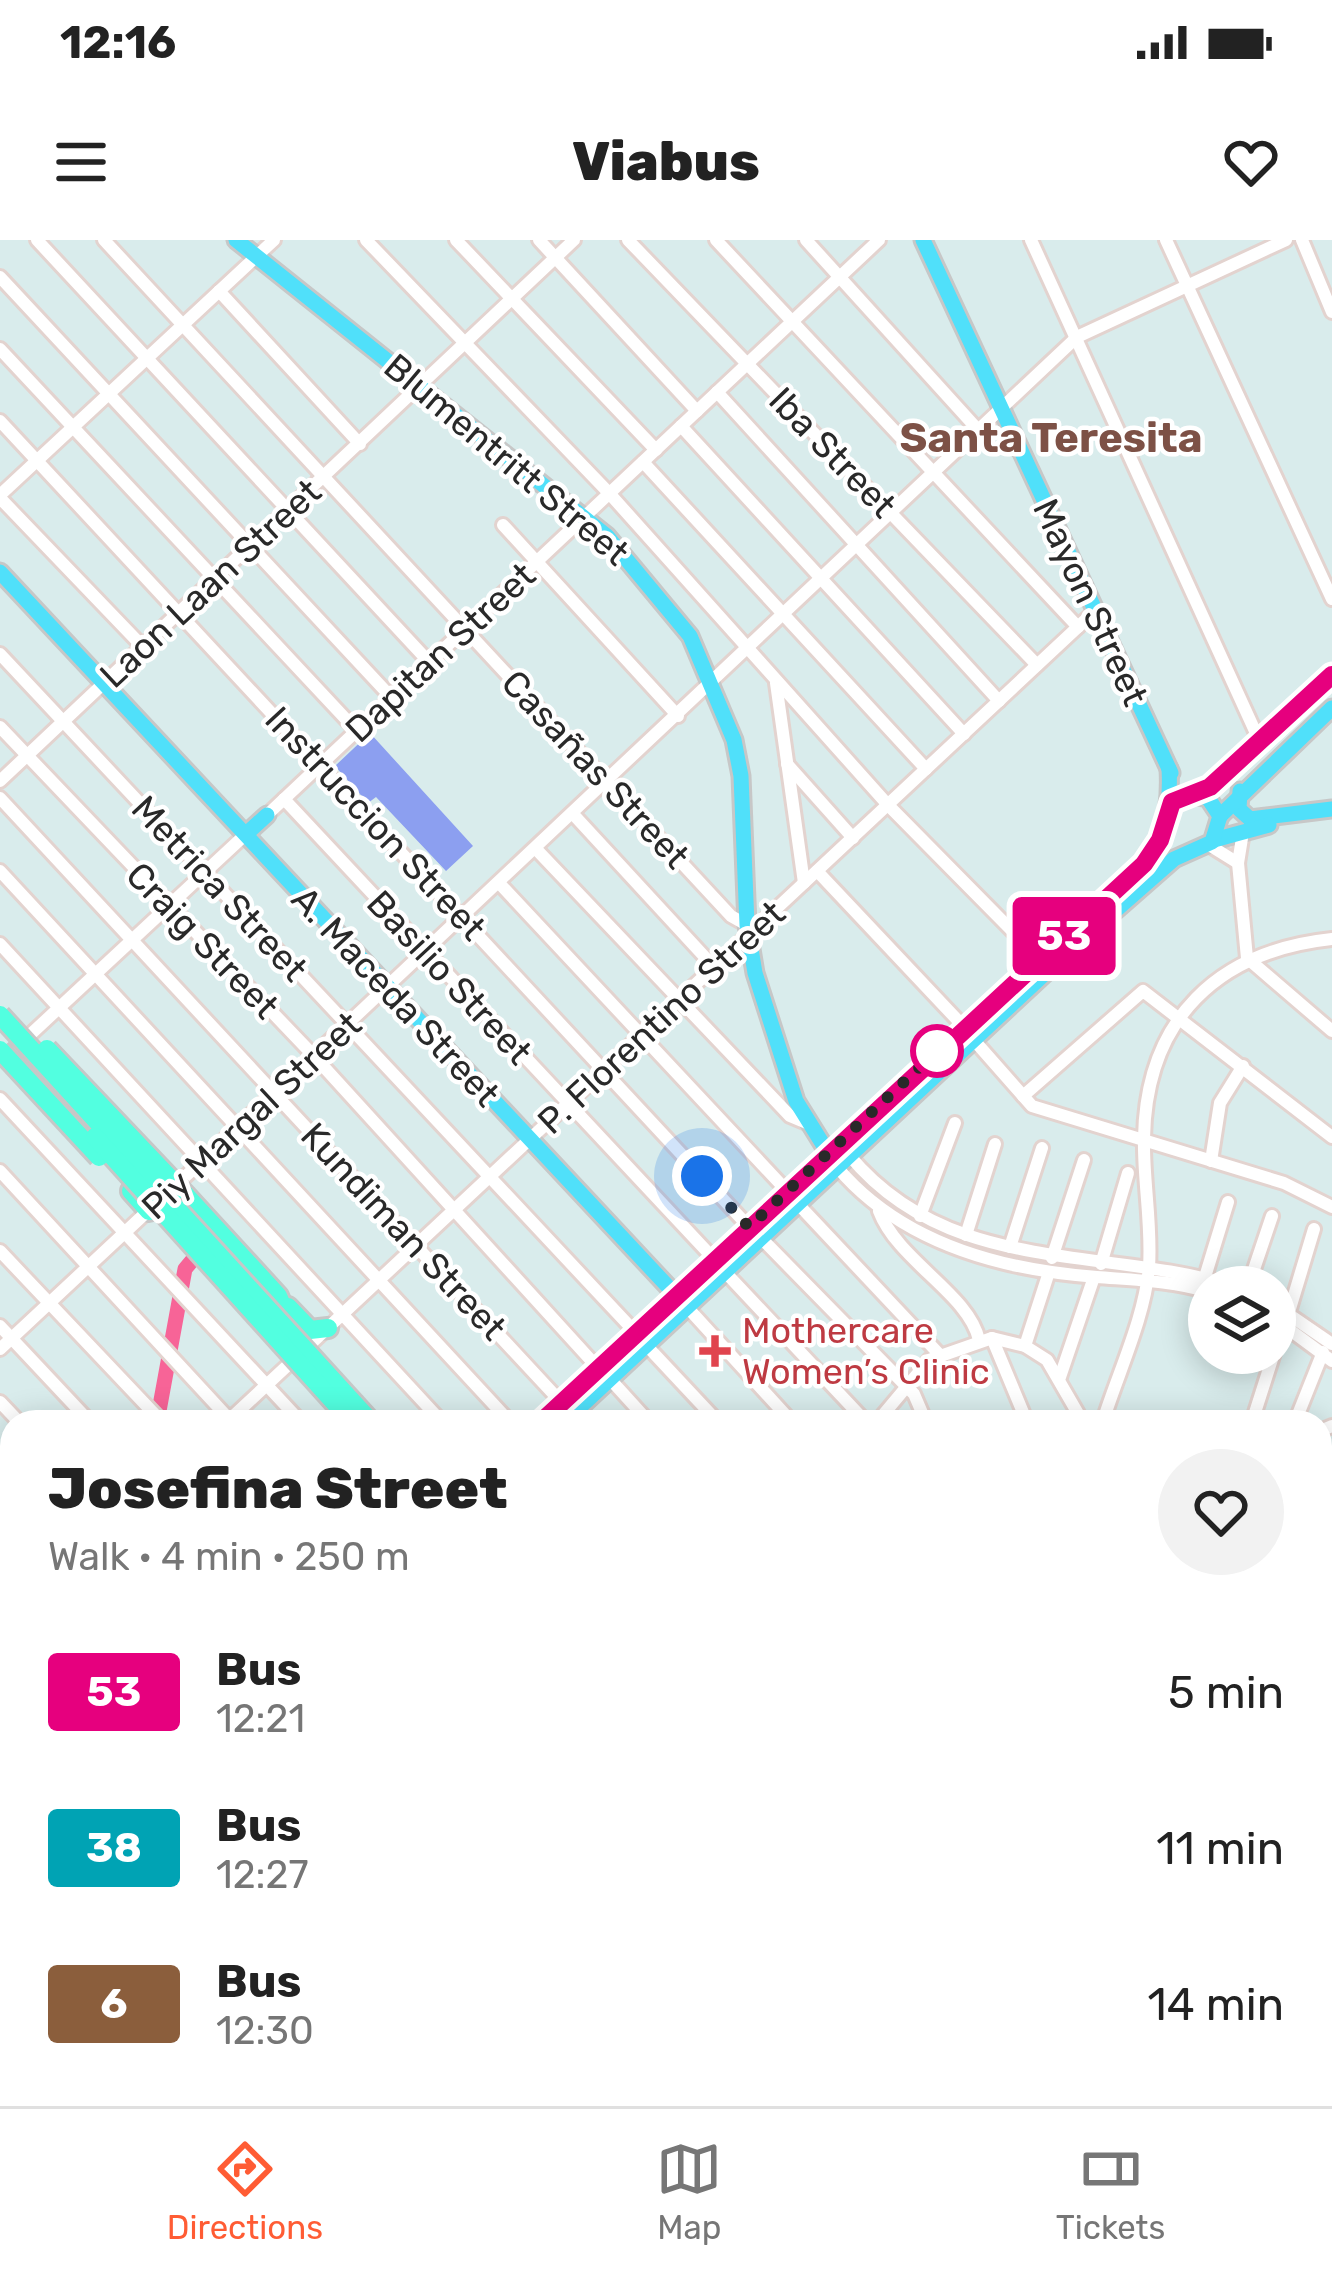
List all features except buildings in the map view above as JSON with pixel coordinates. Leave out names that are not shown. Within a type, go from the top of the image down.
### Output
[{"type":"highway","points":[[0,1010],[70,1072],[310,1330],[328,1328]]},
{"type":"highway","points":[[0,1010],[361,1410]]},
{"type":"highway","points":[[0,1031],[341,1410]]},
{"type":"highway","points":[[0,1050],[131,1191],[142,1216]]},
{"type":"highway","points":[[278,1296],[299,1354]]},
{"type":"main road","name":"Blumentritt Street","points":[[236,240],[584,517],[663,598],[712,684],[734,740],[746,802],[747,930],[755,973],[813,1130],[838,1155]]},
{"type":"main road","name":"Mayon Street","points":[[923,240],[1169,769],[1192,794]]},
{"type":"main road","name":"A. Maceda Street","points":[[0,572],[681,1301]]},
{"type":"main road","points":[[573,1410],[604,1374],[968,1033],[1039,958],[1144,864],[1167,815],[1192,794],[1210,787],[1332,675]]},
{"type":"main road","points":[[1212,842],[1220,816],[1240,791],[1332,708]]},
{"type":"main road","name":"Mayon Street","points":[[1167,815],[1169,769]]},
{"type":"main road","points":[[1240,791],[1239,809],[1250,819],[1327,809]]},
{"type":"main road","points":[[1192,794],[1208,799],[1220,816]]},
{"type":"main road","points":[[968,1033],[1190,850],[1327,809]]},
{"type":"main road","name":"Dapitan Street","points":[[246,834],[267,815]]},
{"type":"main road","points":[[1167,815],[1172,842],[1190,850]]},
{"type":"street","points":[[37,240],[429,662]]},
{"type":"street","name":"Casañas Street","points":[[104,240],[747,930]]},
{"type":"street","points":[[142,646],[0,496],[274,240]]},
{"type":"street","points":[[366,240],[609,493],[888,805],[1039,958]]},
{"type":"street","points":[[456,240],[656,450]]},
{"type":"street","points":[[539,240],[698,410]]},
{"type":"street","name":"Laon Laan Street","points":[[0,781],[574,240]]},
{"type":"street","name":"Iba Street","points":[[628,240],[1037,665]]},
{"type":"street","points":[[716,240],[1078,627]]},
{"type":"street","points":[[806,240],[980,432]]},
{"type":"street","name":"Dapitan Street","points":[[267,815],[879,240]]},
{"type":"street","points":[[1031,240],[1260,742]]},
{"type":"street","points":[[1166,240],[1332,599]]},
{"type":"street","name":"Piy Margal Street","points":[[6,1344],[1077,337],[1286,240]]},
{"type":"street","points":[[1302,240],[1332,313]]},
{"type":"street","points":[[0,277],[392,697]]},
{"type":"street","points":[[218,290],[360,443]]},
{"type":"street","points":[[0,349],[356,730]]},
{"type":"street","points":[[717,392],[999,701]]},
{"type":"street","name":"Instruccion Street","points":[[0,422],[755,1233],[906,1388],[919,1410]]},
{"type":"street","points":[[680,427],[964,734]]},
{"type":"street","points":[[643,462],[926,770]]},
{"type":"street","points":[[503,525],[678,716]]},
{"type":"street","name":"P. Florentino Street","points":[[241,1410],[714,967],[747,930],[818,871],[1095,611]]},
{"type":"street","name":"Metrica Street","points":[[0,654],[707,1410]]},
{"type":"street","points":[[776,682],[804,883]]},
{"type":"street","name":"Craig Street","points":[[0,727],[314,1056],[638,1410]]},
{"type":"street","points":[[786,763],[853,838]]},
{"type":"street","name":"Kundiman Street","points":[[0,798],[565,1410]]},
{"type":"street","name":"Basilio Street","points":[[284,799],[855,1410]]},
{"type":"street","points":[[573,814],[714,967]]},
{"type":"street","points":[[1243,832],[1238,863],[1247,958],[1332,1031]]},
{"type":"street","name":"Dapitan Street","points":[[0,1063],[246,834]]},
{"type":"street","points":[[1212,842],[1238,863]]},
{"type":"street","points":[[536,849],[790,1116],[813,1130]]},
{"type":"street","points":[[0,871],[499,1410]]},
{"type":"street","points":[[818,871],[1032,1106],[1284,1183],[1332,1207]]},
{"type":"street","points":[[500,883],[939,1354]]},
{"type":"street","points":[[1109,1410],[1148,1274],[1144,1142],[1154,1070],[1179,1016],[1247,958],[1272,948],[1332,939]]},
{"type":"street","points":[[0,944],[431,1410]]},
{"type":"street","points":[[1023,1096],[1139,992],[1179,1016],[1332,1137]]},
{"type":"street","points":[[1211,1161],[1220,1102],[1244,1066]]},
{"type":"street","points":[[0,1099],[291,1410]]},
{"type":"street","points":[[920,1216],[955,1123]]},
{"type":"street","points":[[966,1234],[995,1144]]},
{"type":"street","points":[[1010,1247],[1042,1148]]},
{"type":"street","name":"Blumentritt Street","points":[[838,1155],[879,1210],[963,1251],[1188,1281]]},
{"type":"street","name":"Blumentritt Street","points":[[838,1155],[920,1216],[1051,1265]]},
{"type":"street","points":[[1025,1346],[1084,1160]]},
{"type":"street","points":[[0,1171],[220,1410]]},
{"type":"street","points":[[1060,1377],[1128,1173]]},
{"type":"street","points":[[1212,1266],[1228,1202]]},
{"type":"street","points":[[879,1210],[889,1234],[985,1339],[1021,1410]]},
{"type":"street","points":[[142,1216],[192,1252],[277,1341],[299,1354],[359,1410]]},
{"type":"street","points":[[1255,1266],[1272,1216]]},
{"type":"street","points":[[1296,1275],[1314,1229]]},
{"type":"street","points":[[0,1251],[150,1410]]},
{"type":"street","name":"A. Maceda Street","points":[[681,1301],[781,1410]]},
{"type":"street","points":[[1300,1410],[1328,1349],[1332,1323]]},
{"type":"street","points":[[0,1326],[6,1344],[77,1410]]},
{"type":"street","points":[[1296,1326],[1328,1349]]},
{"type":"street","points":[[887,1410],[939,1354],[985,1339],[1025,1346],[1060,1377],[1073,1410]]},
{"type":"street","points":[[277,1341],[279,1373]]},
{"type":"street","points":[[299,1354],[343,1410]]},
{"type":"street","points":[[1256,1410],[1267,1374]]},
{"type":"shaded area","points":[[370,733],[473,846],[446,871],[376,797],[368,803],[335,766]]},
{"type":"waterway","points":[[159,1410],[185,1269],[205,1245]]},
{"type":"bus line","name":"53","points":[[554,1410],[1144,864],[1160,840],[1172,802],[1210,787],[1332,675]]},
{"type":"place","name":"Mothercare Women’s Clinic","points":[[715,1351]]},
{"type":"district","name":"Santa Teresita","points":[[1051,437]]},
{"type":"route","points":[[702,1176],[749,1227],[937,1051]]}]
